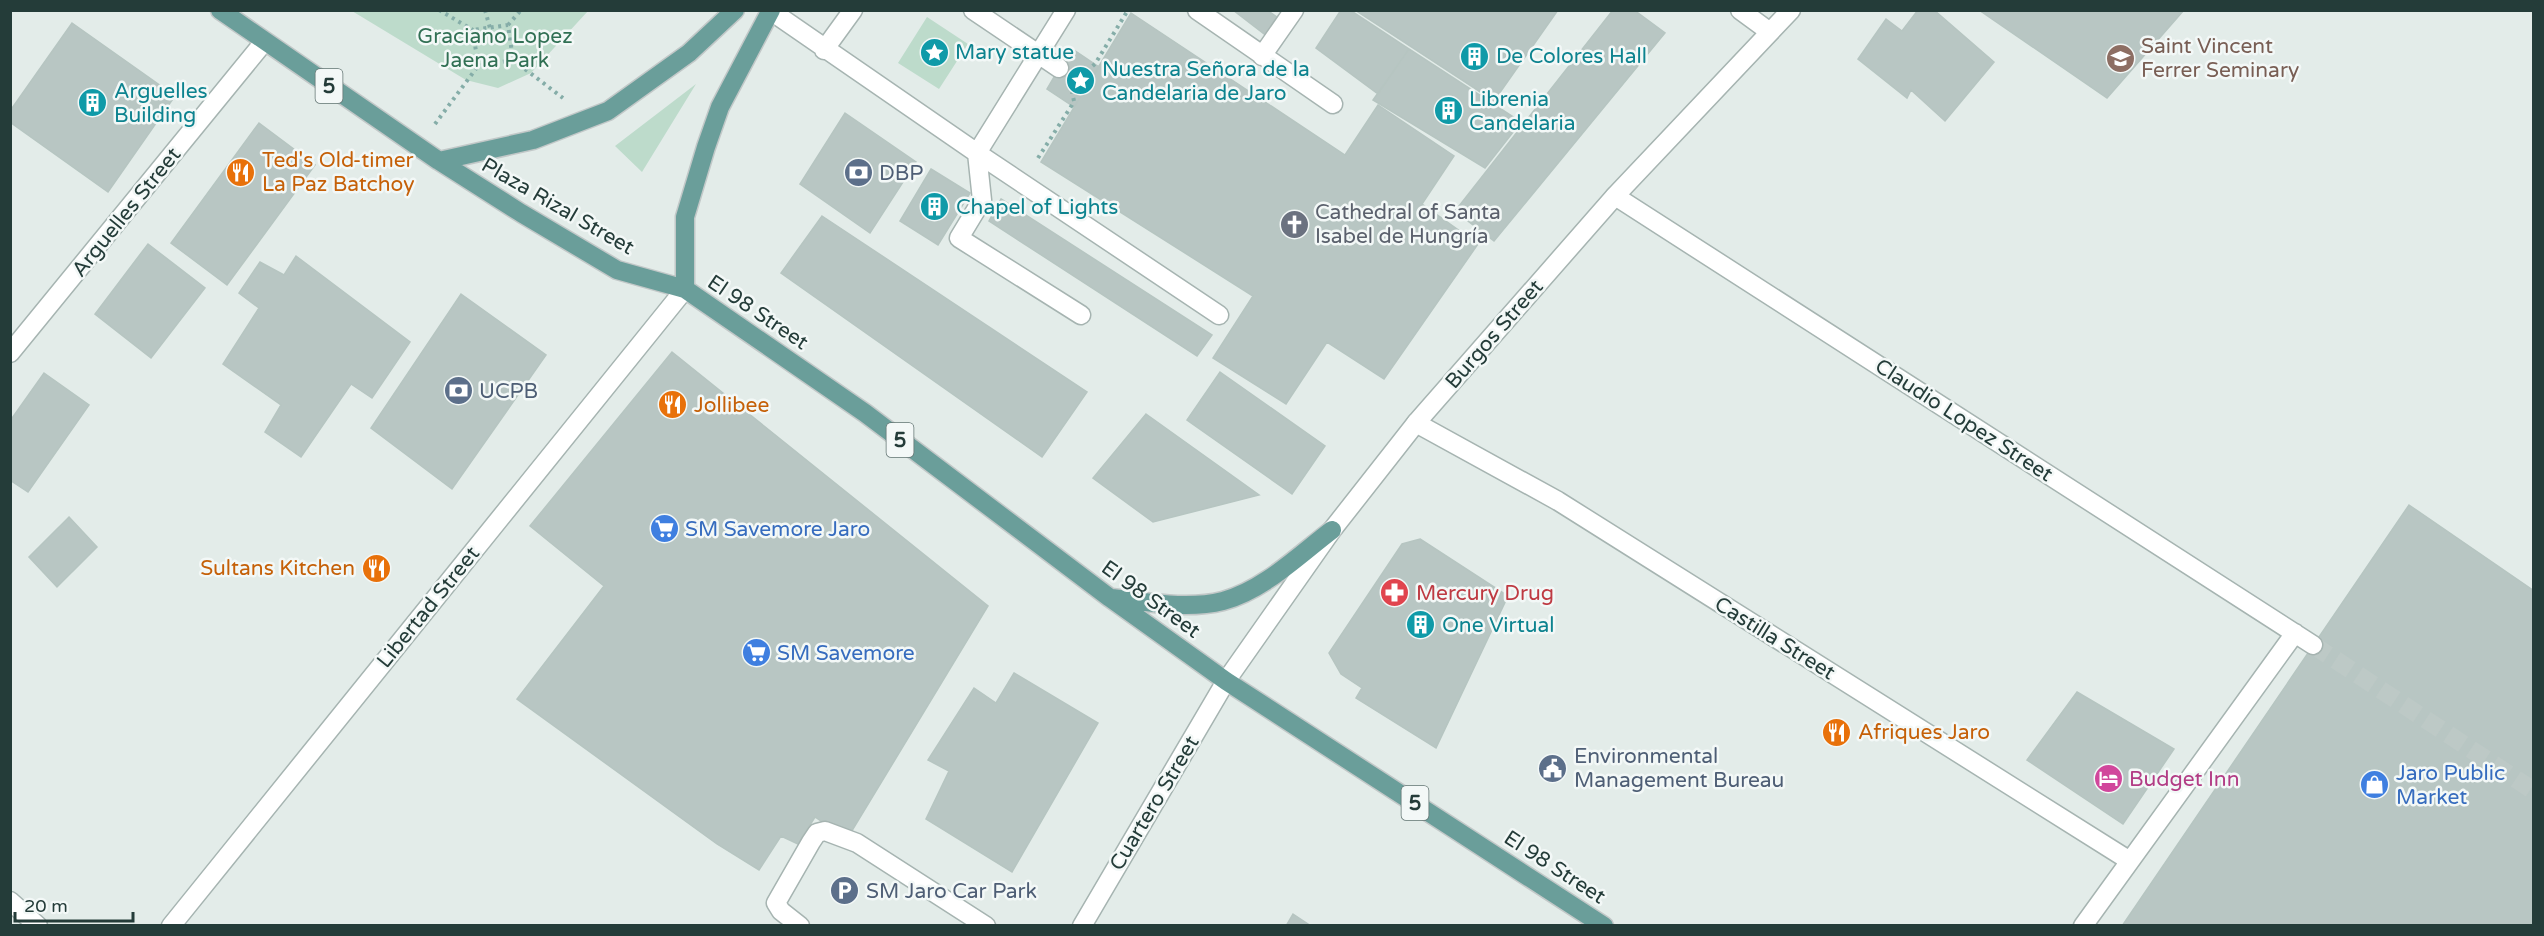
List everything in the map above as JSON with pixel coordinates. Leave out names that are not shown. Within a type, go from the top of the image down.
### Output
[{"type":"main road","name":"Plaza Rizal Street","points":[[220,10],[439,161],[617,270],[685,290]]},
{"type":"main road","name":"Plaza Rizal Street","points":[[439,161],[533,140],[608,111],[689,53],[735,10]]},
{"type":"main road","points":[[685,290],[685,217],[706,147],[720,107],[771,11]]},
{"type":"main road","name":"El 98 Street","points":[[685,290],[865,413],[1110,598],[1226,681],[1582,920],[1604,926]]},
{"type":"main road","points":[[1110,598],[1185,605],[1224,601],[1260,584],[1332,530]]},
{"type":"street","points":[[824,50],[853,10]]},
{"type":"street","points":[[974,10],[1059,68]]},
{"type":"street","points":[[1066,10],[976,153],[982,200],[959,238],[1081,315]]},
{"type":"street","points":[[1197,10],[1333,104]]},
{"type":"street","points":[[1262,56],[1294,10]]},
{"type":"street","points":[[1740,10],[1770,32]]},
{"type":"street","name":"Burgos Street","points":[[1226,681],[1332,530],[1416,423],[1615,196],[1791,10]]},
{"type":"street","points":[[771,11],[824,50],[1219,315]]},
{"type":"street","name":"Arguelles Street","points":[[10,353],[264,42]]},
{"type":"street","name":"Claudio Lopez Street","points":[[1615,196],[2313,645]]},
{"type":"street","name":"Libertad Street","points":[[171,926],[685,290]]},
{"type":"street","name":"Castilla Street","points":[[1416,423],[1558,501],[2130,861]]},
{"type":"street","points":[[2083,926],[2295,633]]},
{"type":"street","name":"Cuartero Street","points":[[1082,926],[1226,681]]},
{"type":"street","points":[[800,926],[781,912],[776,903],[817,833],[825,831],[857,843],[978,923]]},
{"type":"street","points":[[10,901],[38,926]]},
{"type":"path","points":[[439,10],[473,30],[508,25],[521,10]]},
{"type":"path","points":[[485,10],[490,28]]},
{"type":"path","points":[[1095,64],[1128,10]]},
{"type":"path","points":[[508,25],[513,60],[589,120]]},
{"type":"path","points":[[473,30],[478,66]]},
{"type":"path","points":[[418,147],[478,66],[513,60]]},
{"type":"path","points":[[1036,160],[1072,105]]},
{"type":"green space","name":"Graciano Lopez Jaena Park","points":[[352,11],[588,11],[531,73],[498,88],[466,80]]},
{"type":"green space","points":[[927,17],[968,44],[939,89],[898,63]]},
{"type":"green space","points":[[696,84],[642,172],[615,146]]},
{"type":"building","points":[[1233,10],[1267,10],[1281,20],[1268,37]]},
{"type":"building","points":[[1341,10],[1350,10],[1409,49],[1378,94],[1316,48]]},
{"type":"building","name":"De Colores Hall","points":[[1355,10],[1558,10],[1494,101]]},
{"type":"building","points":[[1613,10],[1634,10],[1665,33],[1494,241],[1455,211]]},
{"type":"building","points":[[1918,10],[1934,10],[1994,62],[1945,121],[1911,90],[1907,98],[1858,59],[1886,19],[1902,31]]},
{"type":"building","points":[[1979,10],[2184,10],[2107,98]]},
{"type":"building","name":"Cathedral of Santa Isabel de Hungría","points":[[1131,13],[1345,155],[1378,105],[1454,156],[1422,204],[1478,244],[1384,379],[1327,342],[1286,404],[1213,358],[1253,296],[1041,162]]},
{"type":"building","name":"Arguelles Building","points":[[72,23],[175,96],[108,192],[10,122],[10,111]]},
{"type":"building","points":[[1071,48],[1099,67],[1074,107],[1047,89]]},
{"type":"building","name":"Librenia Candelaria","points":[[1409,49],[1521,122],[1485,168],[1373,100]]},
{"type":"building","name":"DBP","points":[[845,113],[916,162],[870,233],[800,184]]},
{"type":"building","points":[[259,123],[315,165],[227,285],[171,243]]},
{"type":"building","name":"Chapel of Lights","points":[[931,169],[970,193],[938,245],[900,221]]},
{"type":"building","points":[[1001,199],[1212,335],[1197,356],[989,221]]},
{"type":"building","points":[[822,216],[1087,392],[1042,457],[781,273]]},
{"type":"building","points":[[148,244],[205,288],[151,358],[95,314]]},
{"type":"building","points":[[296,256],[410,342],[372,398],[351,384],[301,457],[265,432],[281,405],[223,364],[259,308],[239,293],[260,262],[284,275]]},
{"type":"building","name":"UCPB","points":[[461,294],[546,355],[452,489],[371,428]]},
{"type":"building","name":"SM Savemore","points":[[672,352],[988,606],[847,839],[815,817],[798,844],[781,836],[759,870],[717,844],[517,699],[604,586],[530,526]]},
{"type":"building","points":[[1220,372],[1325,446],[1292,494],[1187,420]]},
{"type":"building","points":[[44,373],[89,405],[28,492],[10,480],[10,421]]},
{"type":"building","points":[[1146,414],[1259,495],[1153,522],[1093,478]]},
{"type":"building","name":"Jaro Public Market","points":[[2409,505],[2534,591],[2534,926],[2122,926]]},
{"type":"building","points":[[69,517],[97,547],[57,587],[29,557]]},
{"type":"building","name":"One Virtual","points":[[1420,539],[1508,596],[1436,748],[1356,698],[1362,688],[1341,674],[1329,653],[1402,544]]},
{"type":"building","points":[[1014,673],[1098,723],[1012,872],[926,819],[949,771],[928,760],[974,688],[996,703]]},
{"type":"building","points":[[2077,692],[2174,749],[2123,824],[2027,760]]},
{"type":"building","points":[[1293,914],[1311,926],[1286,926]]},
{"type":"tunnel","points":[[2313,645],[2534,791]]},
{"type":"place","name":"Mary statue","points":[[934,52]]},
{"type":"place","name":"De Colores Hall","points":[[1475,56]]},
{"type":"place","name":"Saint Vincent Ferrer Seminary","points":[[2120,58]]},
{"type":"place","name":"Nuestra Señora de la Candelaria de Jaro","points":[[1081,81]]},
{"type":"place","name":"Arguelles Building","points":[[93,103]]},
{"type":"place","name":"Librenia Candelaria","points":[[1448,111]]},
{"type":"place","name":"Ted's Old-timer La Paz Batchoy","points":[[241,172]]},
{"type":"place","name":"DBP","points":[[858,173]]},
{"type":"place","name":"Chapel of Lights","points":[[935,207]]},
{"type":"place","name":"Cathedral of Santa Isabel de Hungría","points":[[1294,224]]},
{"type":"place","name":"UCPB","points":[[458,391]]},
{"type":"place","name":"Jollibee","points":[[673,405]]},
{"type":"place","name":"SM Savemore Jaro","points":[[664,529]]},
{"type":"place","name":"Sultans Kitchen","points":[[376,568]]},
{"type":"place","name":"Mercury Drug","points":[[1395,593]]},
{"type":"place","name":"One Virtual","points":[[1421,625]]},
{"type":"place","name":"SM Savemore","points":[[756,653]]},
{"type":"place","name":"Afriques Jaro","points":[[1837,732]]},
{"type":"place","name":"Environmental Management Bureau","points":[[1553,768]]},
{"type":"place","name":"Budget Inn","points":[[2108,779]]},
{"type":"place","name":"Jaro Public Market","points":[[2375,785]]},
{"type":"place","name":"SM Jaro Car Park","points":[[845,891]]}]
